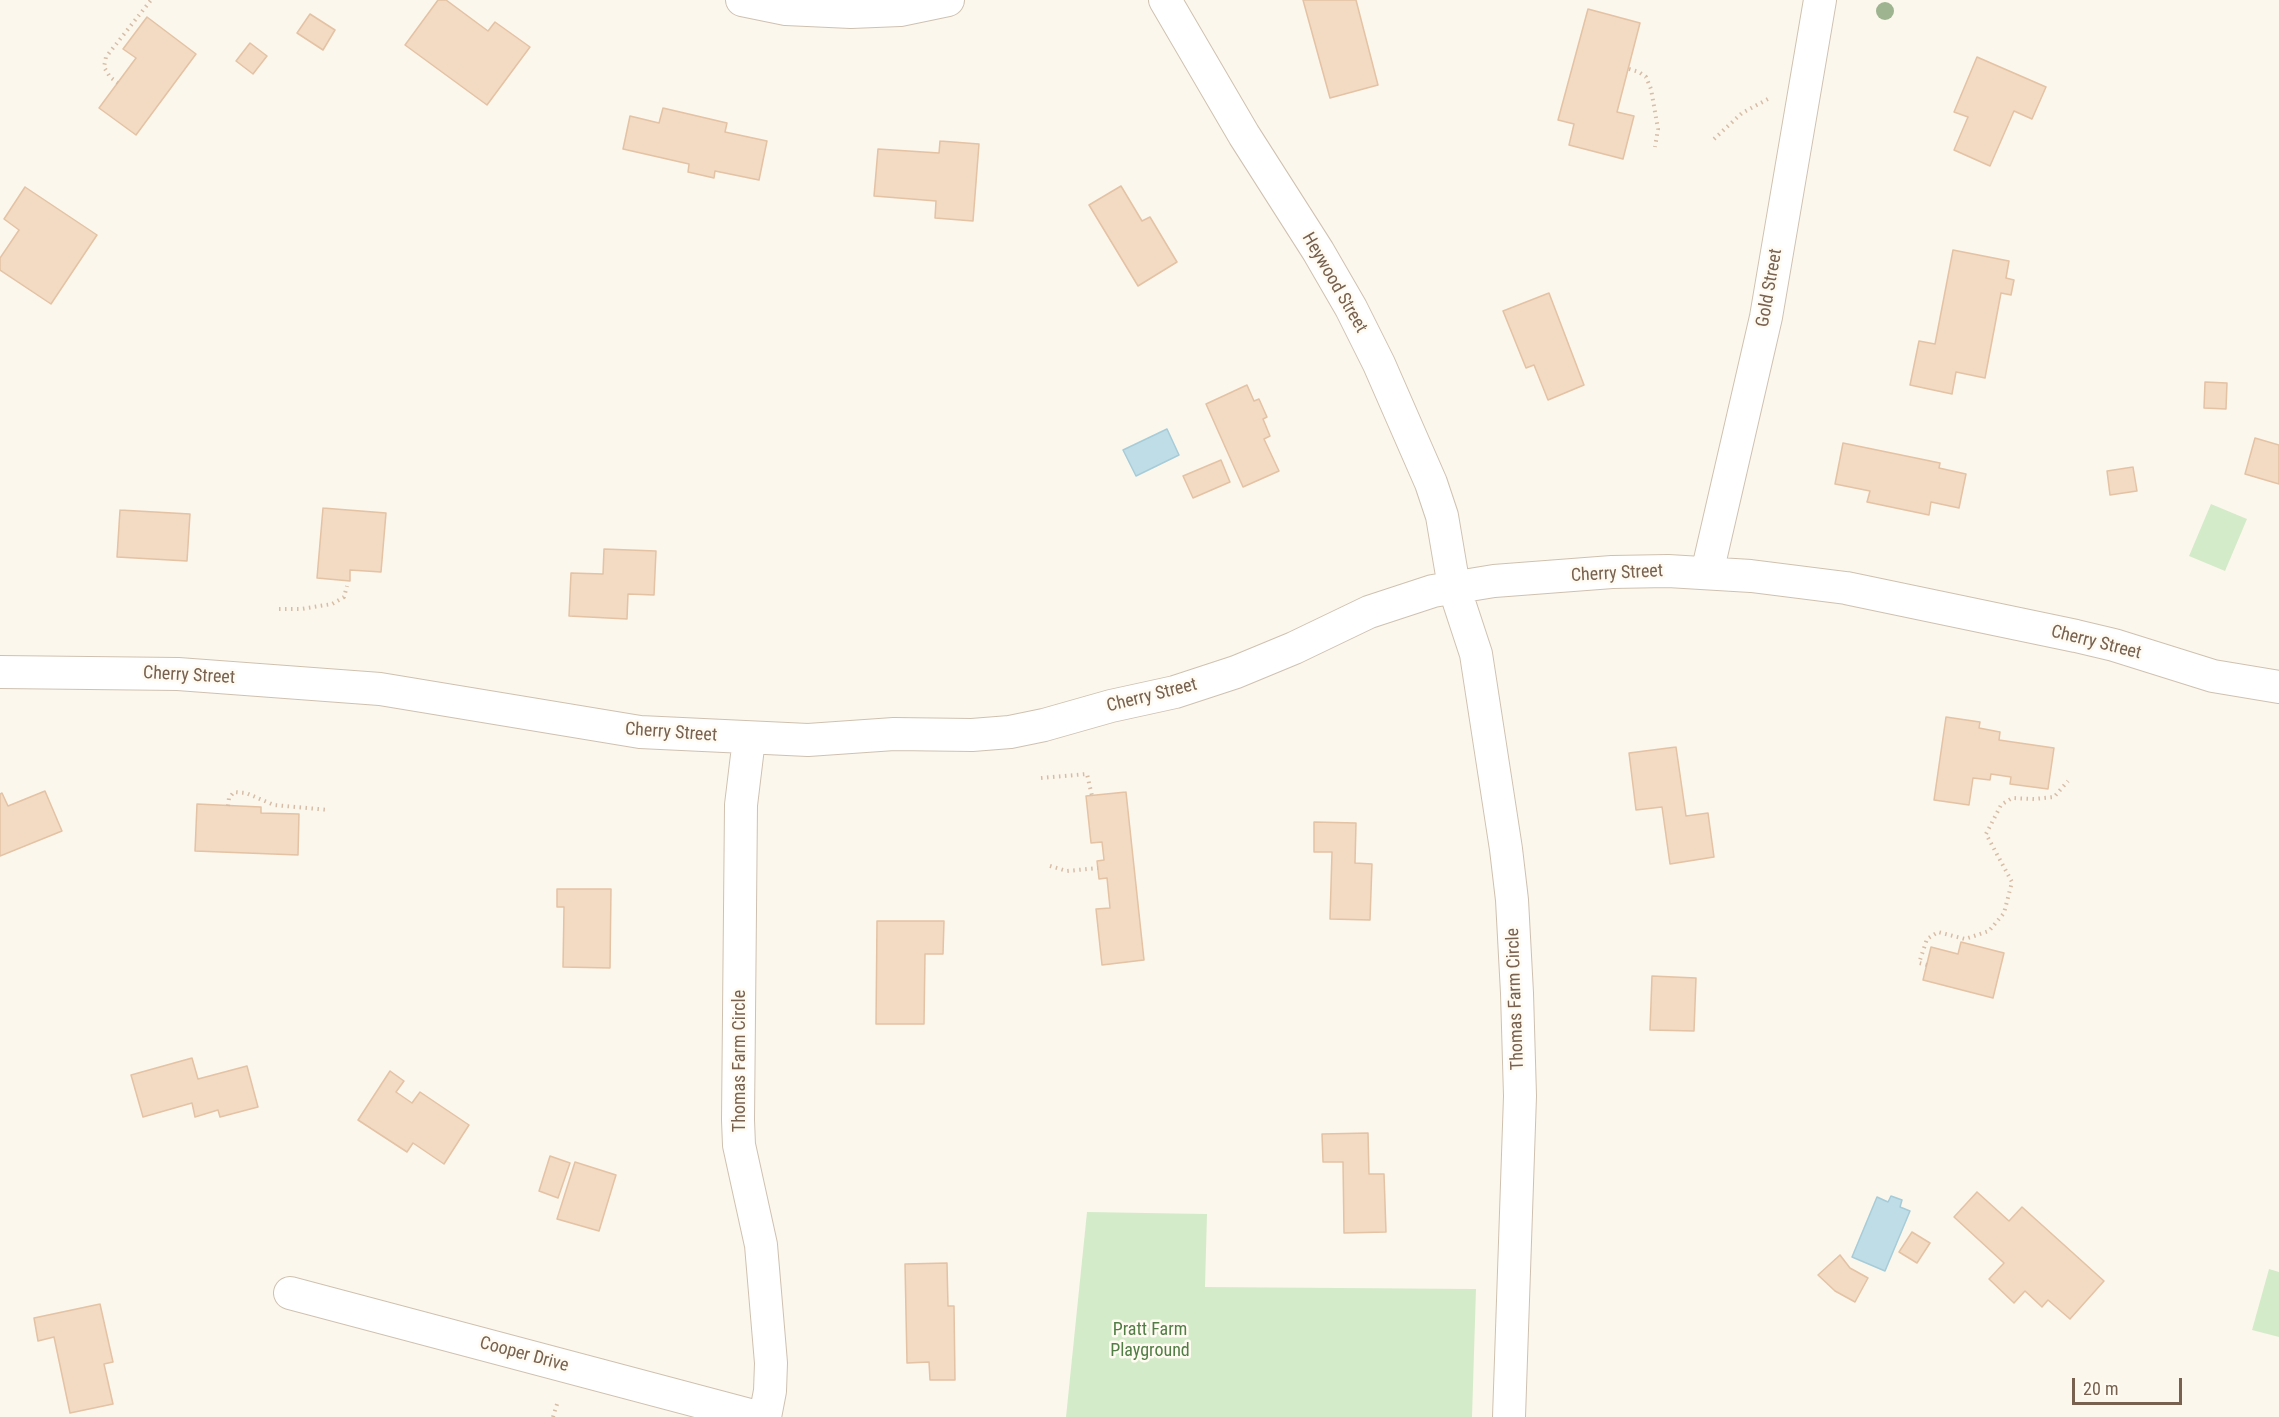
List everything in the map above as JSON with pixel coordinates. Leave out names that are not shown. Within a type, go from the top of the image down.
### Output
[{"type":"street","points":[[742,0],[786,9],[851,12],[900,10],[948,0]]},
{"type":"street","name":"Heywood Street","points":[[1165,0],[1244,135],[1318,251],[1351,308],[1379,364],[1431,483],[1442,516],[1454,587]]},
{"type":"street","name":"Gold Street","points":[[1707,573],[1766,317],[1820,0]]},
{"type":"street","name":"Cherry Street","points":[[0,672],[177,674],[370,688],[640,732],[808,741],[894,734],[972,735],[1010,732],[1044,725],[1111,706],[1175,692],[1236,672],[1369,612],[1433,591],[1494,581],[1612,572],[1668,571],[1751,576],[1846,588],[2114,645],[2213,675],[2279,687]]},
{"type":"street","name":"Thomas Farm Circle","points":[[1454,587],[1476,654],[1491,742],[1512,900],[1520,1096],[1509,1417]]},
{"type":"street","name":"Thomas Farm Circle","points":[[749,739],[741,805],[738,1120],[739,1145],[761,1245],[771,1363],[770,1391],[765,1417]]},
{"type":"street","name":"Cooper Drive","points":[[290,1293],[757,1417]]},
{"type":"path","points":[[118,83],[104,68],[106,57],[151,0]]},
{"type":"path","points":[[1629,69],[1646,77],[1651,89],[1658,129],[1654,147]]},
{"type":"path","points":[[1714,139],[1742,113],[1776,95]]},
{"type":"path","points":[[279,609],[301,609],[332,604],[344,597],[347,586]]},
{"type":"path","points":[[1041,778],[1087,774],[1092,796]]},
{"type":"path","points":[[1927,965],[1919,963],[1927,939],[1938,932],[1965,939],[1989,931],[2004,913],[2012,882],[1986,834],[2001,805],[2012,798],[2054,797],[2068,781]]},
{"type":"path","points":[[228,806],[229,798],[234,792],[246,793],[274,805],[329,810]]},
{"type":"path","points":[[1050,866],[1067,871],[1098,868]]},
{"type":"path","points":[[553,1417],[558,1400]]},
{"type":"green space","points":[[2211,504],[2247,519],[2225,571],[2189,556]]},
{"type":"green space","name":"Pratt Farm Playground","points":[[1087,1212],[1207,1214],[1205,1287],[1476,1289],[1472,1417],[1066,1417]]},
{"type":"green space","points":[[2269,1269],[2279,1272],[2279,1337],[2252,1330]]},
{"type":"water","points":[[1167,429],[1179,455],[1136,476],[1123,450]]},
{"type":"water","points":[[1891,1196],[1902,1200],[1900,1207],[1910,1211],[1885,1271],[1852,1257],[1877,1197],[1888,1202]]},
{"type":"building","points":[[438,0],[446,0],[488,31],[495,22],[530,47],[487,105],[405,45]]},
{"type":"building","points":[[1303,0],[1356,0],[1378,85],[1330,98]]},
{"type":"building","points":[[1588,9],[1640,23],[1617,112],[1634,116],[1623,159],[1569,145],[1574,124],[1558,120]]},
{"type":"building","points":[[310,14],[335,30],[323,50],[297,33]]},
{"type":"building","points":[[147,17],[196,54],[136,135],[99,108],[136,58],[123,49]]},
{"type":"building","points":[[250,43],[267,56],[253,74],[236,61]]},
{"type":"building","points":[[1977,57],[2046,87],[2032,119],[2014,111],[1990,166],[1954,150],[1968,117],[1954,112]]},
{"type":"building","points":[[663,108],[727,123],[725,132],[767,141],[759,180],[715,171],[714,178],[688,172],[689,164],[623,149],[630,116],[659,123]]},
{"type":"building","points":[[940,141],[979,144],[973,221],[935,218],[936,201],[874,196],[878,149],[939,153]]},
{"type":"building","points":[[1121,186],[1142,221],[1150,217],[1177,262],[1138,286],[1089,205]]},
{"type":"building","points":[[25,187],[97,235],[51,304],[0,270],[0,258],[19,230],[4,219]]},
{"type":"building","points":[[1953,250],[2009,261],[2006,278],[2014,280],[2011,295],[2001,293],[1985,378],[1956,372],[1952,394],[1910,385],[1919,341],[1935,344]]},
{"type":"building","points":[[1549,293],[1584,385],[1548,400],[1534,365],[1526,368],[1503,311]]},
{"type":"building","points":[[2205,382],[2227,383],[2226,409],[2204,408]]},
{"type":"building","points":[[1247,385],[1254,401],[1259,399],[1267,417],[1263,419],[1270,436],[1264,439],[1279,471],[1243,487],[1206,404]]},
{"type":"building","points":[[2255,438],[2279,445],[2279,484],[2245,474]]},
{"type":"building","points":[[1843,443],[1940,463],[1939,468],[1966,474],[1959,508],[1931,502],[1929,515],[1867,502],[1870,491],[1835,484]]},
{"type":"building","points":[[1221,460],[1230,482],[1193,498],[1183,476]]},
{"type":"building","points":[[2133,467],[2137,491],[2110,495],[2107,471]]},
{"type":"building","points":[[323,508],[386,513],[381,572],[350,570],[350,581],[317,578]]},
{"type":"building","points":[[120,510],[190,514],[187,561],[117,557]]},
{"type":"building","points":[[604,549],[656,551],[654,595],[628,594],[627,619],[569,616],[571,573],[603,574]]},
{"type":"building","points":[[1946,717],[1980,722],[1979,728],[2000,732],[1999,740],[2054,748],[2048,789],[2010,784],[2011,777],[1991,774],[1990,780],[1973,778],[1969,805],[1934,800]]},
{"type":"building","points":[[1676,747],[1686,816],[1708,813],[1714,857],[1670,864],[1662,807],[1636,810],[1629,753]]},
{"type":"building","points":[[45,791],[62,831],[0,856],[0,794],[2,793],[8,806]]},
{"type":"building","points":[[1126,792],[1144,960],[1102,965],[1096,909],[1110,908],[1107,878],[1099,879],[1097,861],[1104,860],[1102,842],[1091,843],[1086,796]]},
{"type":"building","points":[[197,804],[261,807],[261,813],[299,814],[298,855],[195,851]]},
{"type":"building","points":[[1314,822],[1356,823],[1355,863],[1372,864],[1370,920],[1330,919],[1332,852],[1314,852]]},
{"type":"building","points":[[557,889],[611,889],[610,968],[563,967],[564,907],[557,907]]},
{"type":"building","points":[[877,921],[944,921],[943,954],[925,954],[924,1024],[876,1024]]},
{"type":"building","points":[[1961,942],[2004,953],[1993,998],[1923,980],[1931,947],[1958,954]]},
{"type":"building","points":[[1652,976],[1696,978],[1694,1031],[1650,1030]]},
{"type":"building","points":[[192,1058],[198,1079],[247,1066],[258,1107],[220,1117],[218,1110],[195,1117],[192,1103],[143,1117],[131,1075]]},
{"type":"building","points":[[390,1071],[404,1081],[396,1092],[412,1103],[420,1092],[469,1125],[444,1164],[413,1143],[407,1152],[358,1120]]},
{"type":"building","points":[[1368,1133],[1369,1174],[1384,1174],[1386,1232],[1344,1233],[1343,1162],[1323,1162],[1322,1134]]},
{"type":"building","points":[[550,1156],[570,1163],[558,1198],[539,1191]]},
{"type":"building","points":[[575,1162],[616,1175],[599,1231],[557,1219]]},
{"type":"building","points":[[1977,1192],[2009,1221],[2022,1207],[2104,1281],[2070,1319],[2048,1300],[2042,1307],[2025,1291],[2014,1303],[1989,1279],[2004,1263],[1954,1217]]},
{"type":"building","points":[[1912,1232],[1930,1243],[1917,1263],[1899,1252]]},
{"type":"building","points":[[1840,1255],[1850,1268],[1868,1278],[1855,1302],[1835,1291],[1818,1275]]},
{"type":"building","points":[[947,1263],[948,1306],[954,1306],[955,1380],[930,1380],[929,1362],[907,1363],[905,1264]]},
{"type":"building","points":[[100,1304],[113,1362],[104,1364],[113,1404],[70,1413],[54,1337],[38,1341],[34,1318]]}]
